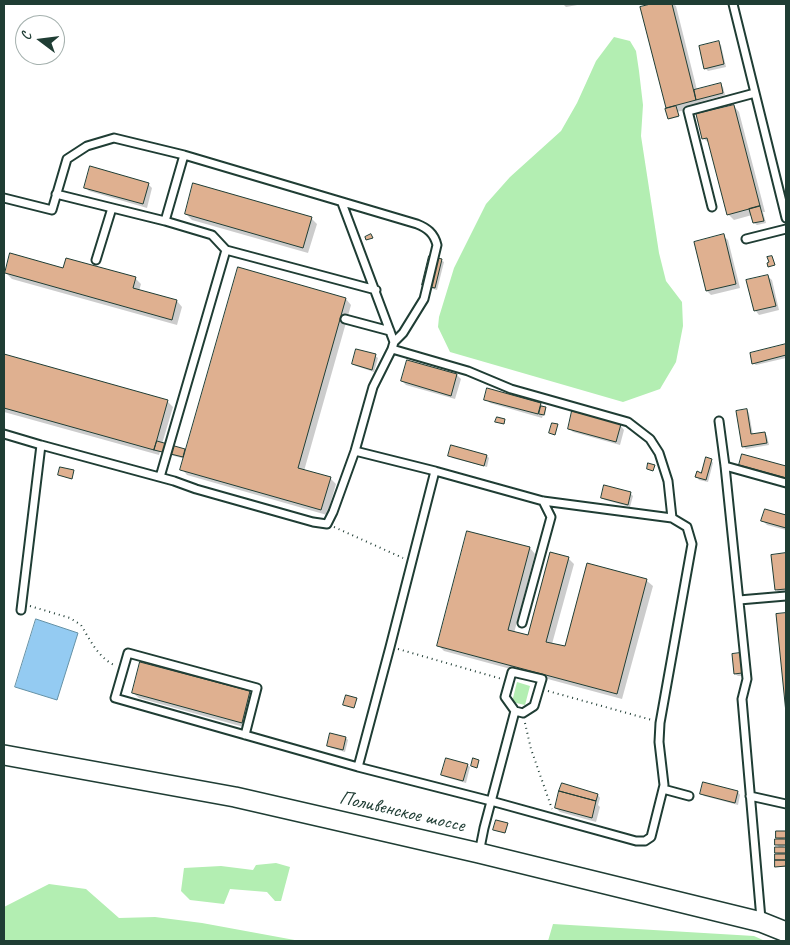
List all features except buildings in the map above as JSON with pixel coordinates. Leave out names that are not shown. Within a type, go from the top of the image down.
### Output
[{"type":"street","name":"Поливенское шоссе","points":[[8,758],[235,797],[479,853],[761,922],[786,932]]},
{"type":"lane","points":[[733,4],[786,218]]},
{"type":"lane","points":[[712,207],[688,110],[755,93]]},
{"type":"lane","points":[[4,198],[52,210],[68,159],[87,146],[114,138],[184,155],[422,226],[435,238],[437,245],[424,299],[393,346],[373,387],[356,451],[327,524],[313,522],[4,434]]},
{"type":"lane","points":[[165,221],[184,155]]},
{"type":"lane","points":[[56,194],[165,221],[212,235],[226,250],[376,290]]},
{"type":"lane","points":[[342,203],[376,290],[393,346]]},
{"type":"lane","points":[[96,260],[112,208]]},
{"type":"lane","points":[[746,239],[786,229]]},
{"type":"lane","points":[[160,477],[226,250]]},
{"type":"lane","points":[[345,319],[390,331]]},
{"type":"lane","points":[[393,346],[468,371],[512,389],[628,422],[650,439],[659,453],[668,481],[672,518]]},
{"type":"lane","points":[[719,421],[747,679],[742,699],[761,922]]},
{"type":"lane","points":[[21,607],[42,445]]},
{"type":"lane","points":[[245,735],[257,688],[128,653],[115,698],[245,735],[358,767],[636,841],[644,841],[651,838],[664,786],[659,742],[660,722],[692,544],[687,527],[672,518],[543,501],[356,451]]},
{"type":"lane","points":[[725,466],[786,483]]},
{"type":"lane","points":[[358,767],[435,472]]},
{"type":"lane","points":[[522,623],[551,517],[543,501]]},
{"type":"lane","points":[[739,600],[786,596]]},
{"type":"lane","points":[[512,672],[542,679],[534,706],[519,712],[505,696],[512,672]]},
{"type":"lane","points":[[479,853],[491,801],[519,712]]},
{"type":"lane","points":[[663,789],[689,796]]},
{"type":"lane","points":[[750,796],[786,804]]},
{"type":"path","points":[[327,524],[412,562]]},
{"type":"path","points":[[21,607],[33,606],[78,622],[98,653],[107,661],[124,668]]},
{"type":"path","points":[[390,647],[509,682]]},
{"type":"path","points":[[539,689],[660,722]]},
{"type":"path","points":[[519,712],[555,818]]},
{"type":"green space","points":[[614,37],[630,41],[636,51],[643,105],[641,136],[659,253],[666,281],[682,302],[683,326],[676,362],[660,389],[623,402],[450,352],[438,327],[439,317],[454,268],[486,204],[510,177],[561,131],[577,103],[596,61]]},
{"type":"green space","points":[[517,682],[530,686],[525,705],[512,702]]},
{"type":"green space","points":[[276,863],[290,867],[281,901],[275,901],[267,892],[230,889],[224,904],[190,900],[181,891],[184,868],[221,866],[253,870],[256,865]]},
{"type":"green space","points":[[49,884],[86,889],[119,918],[155,917],[202,923],[300,941],[4,941],[4,907]]},
{"type":"green space","points":[[553,924],[754,936],[765,941],[548,941]]},
{"type":"water","points":[[36,619],[78,633],[57,700],[15,687]]}]
